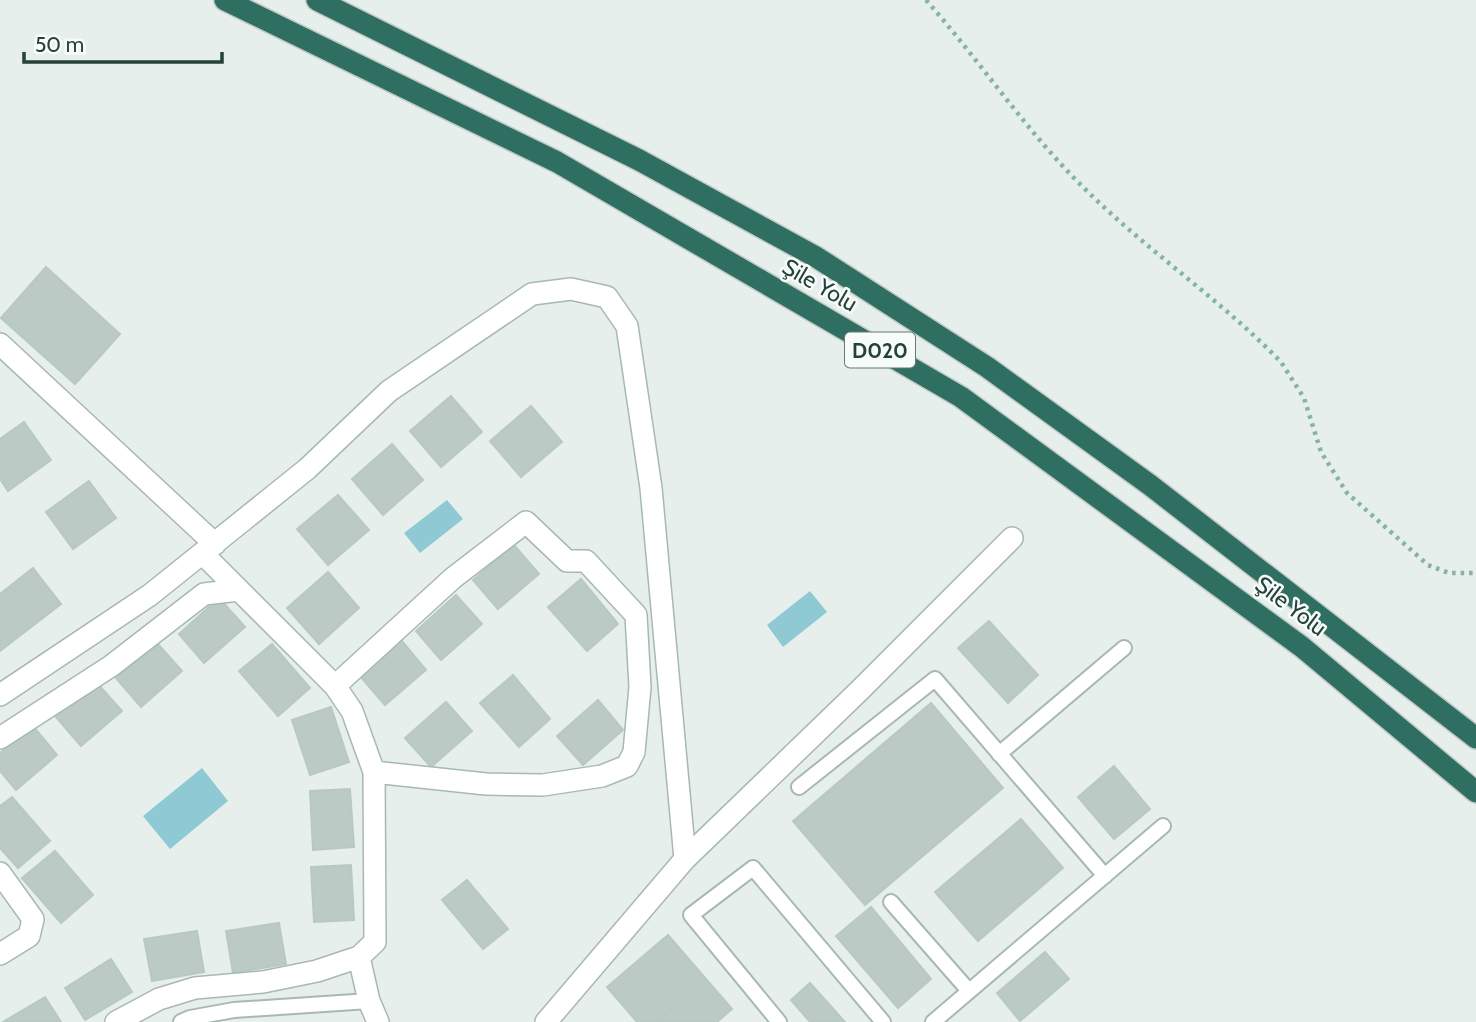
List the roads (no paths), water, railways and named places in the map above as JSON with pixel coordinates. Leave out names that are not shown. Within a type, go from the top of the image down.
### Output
[{"type":"highway","name":"Şile Yolu","points":[[225,0],[557,162],[961,397],[1303,647],[1476,792]]},
{"type":"highway","name":"Şile Yolu","points":[[317,0],[639,160],[828,264],[987,367],[1150,485],[1476,738]]},
{"type":"street","points":[[0,695],[150,595],[307,469],[389,391],[531,294],[571,289],[607,297],[627,326],[651,488],[685,859]]},
{"type":"street","points":[[0,344],[209,549],[239,590],[335,686],[352,711],[374,772],[375,943],[359,957],[317,971],[263,982],[195,988],[159,999],[116,1022]]},
{"type":"street","points":[[335,686],[453,578],[526,522],[566,561],[586,561],[636,615],[640,687],[634,752],[627,766],[602,776],[542,785],[486,784],[374,772]]},
{"type":"street","points":[[546,1022],[685,859],[1012,538]]},
{"type":"street","points":[[0,738],[111,666],[204,594],[239,590]]},
{"type":"street","points":[[0,873],[33,919],[29,936],[0,954]]},
{"type":"street","points":[[359,957],[369,1001],[378,1022]]},
{"type":"lane","points":[[999,754],[1124,648]]},
{"type":"lane","points":[[799,787],[934,679],[1105,876]]},
{"type":"lane","points":[[933,1022],[1163,826]]},
{"type":"lane","points":[[779,1022],[691,915],[753,868],[883,1022]]},
{"type":"lane","points":[[891,902],[969,991]]},
{"type":"lane","points":[[181,1022],[234,1010],[369,1001]]},
{"type":"water","points":[[447,500],[463,519],[420,553],[404,533]]},
{"type":"water","points":[[810,591],[827,612],[783,647],[767,625]]},
{"type":"water","points":[[202,768],[228,801],[170,849],[143,816]]}]
